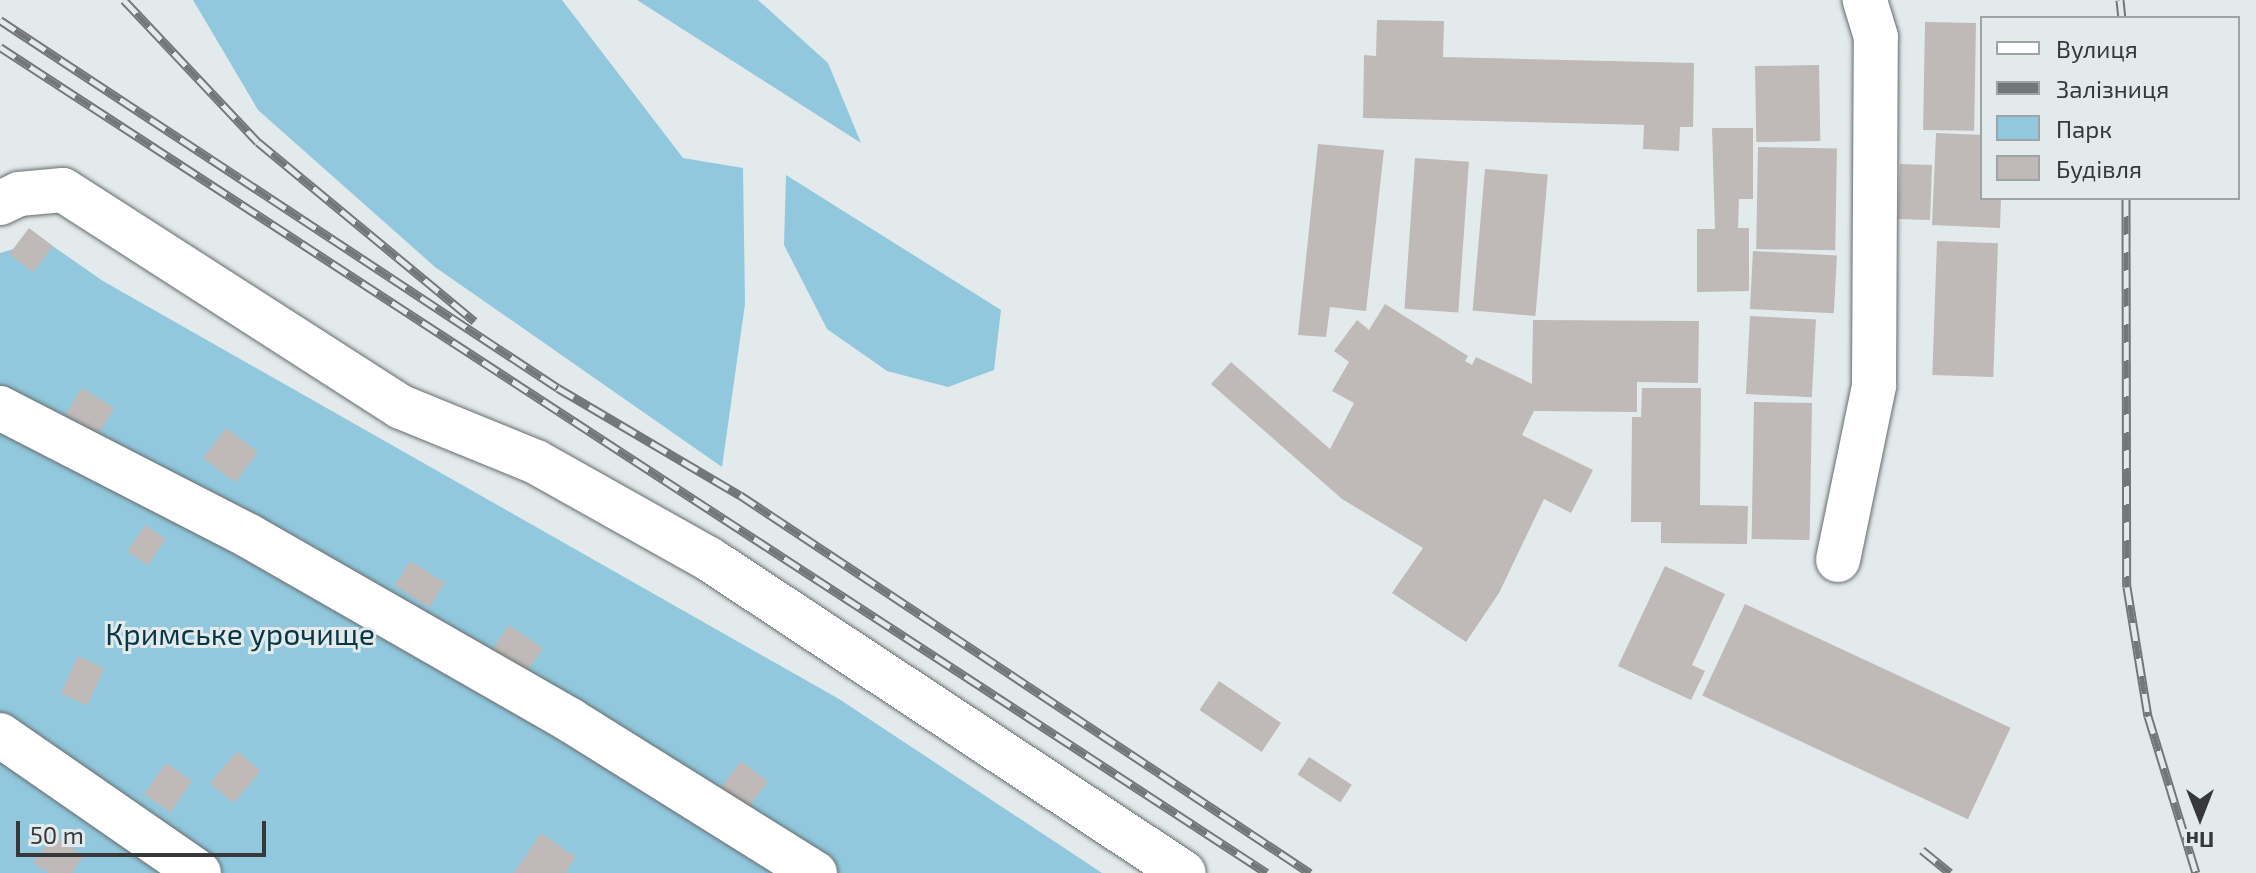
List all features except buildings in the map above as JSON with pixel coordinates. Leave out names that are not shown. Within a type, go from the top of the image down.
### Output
[{"type":"lane","points":[[1838,560],[1874,386],[1876,37],[1865,0]]},
{"type":"lane","points":[[0,203],[19,194],[63,190],[401,407],[536,462],[717,563],[1184,873]]},
{"type":"lane","points":[[0,408],[262,544],[570,720],[815,873]]},
{"type":"lane","points":[[0,735],[199,873]]},
{"type":"green space","points":[[193,0],[562,0],[683,158],[743,168],[745,304],[722,467],[435,267],[258,110]]},
{"type":"green space","points":[[637,0],[758,0],[828,63],[861,143]]},
{"type":"green space","points":[[786,175],[1001,310],[994,370],[948,387],[887,371],[827,329],[784,245]]},
{"type":"green space","name":"Кримське урочище","points":[[44,240],[103,281],[839,699],[1102,873],[0,873],[0,253]]},
{"type":"railway","points":[[124,0],[258,142],[474,321]]},
{"type":"railway","points":[[2120,0],[2122,16]]},
{"type":"railway","points":[[0,20],[558,388],[740,495],[1310,873]]},
{"type":"railway","points":[[0,47],[1267,873]]},
{"type":"railway","points":[[2126,200],[2127,587],[2148,716],[2196,873]]},
{"type":"railway","points":[[1922,850],[1950,873]]}]
